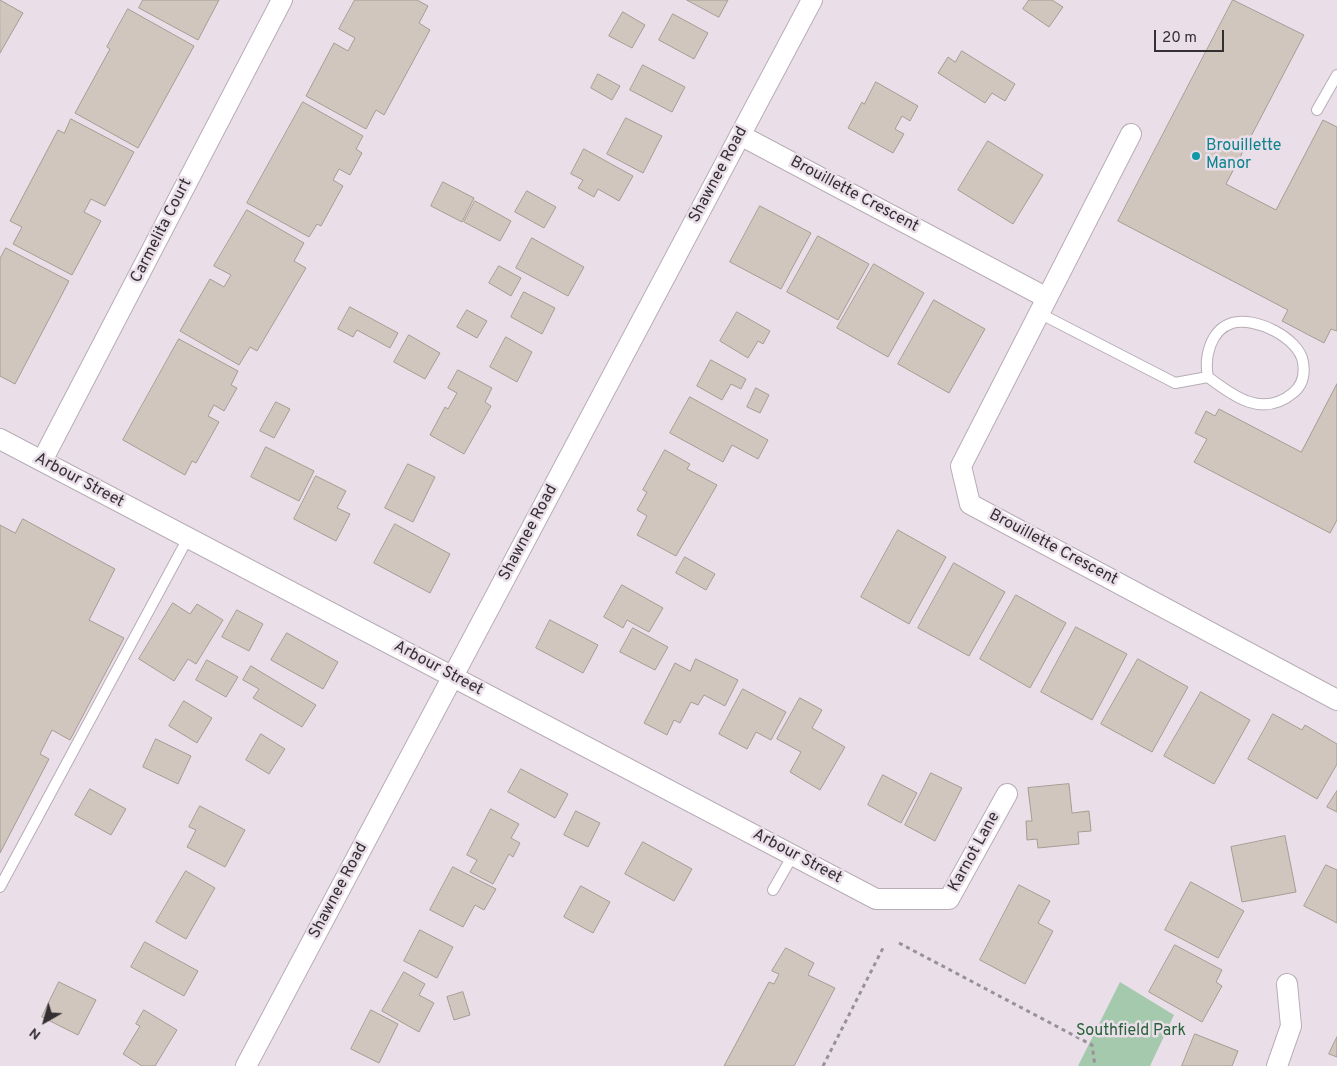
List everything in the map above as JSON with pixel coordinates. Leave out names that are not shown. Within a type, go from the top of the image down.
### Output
[{"type":"street","name":"Carmelita Court","points":[[42,461],[282,0]]},
{"type":"street","name":"Shawnee Road","points":[[246,1066],[812,0]]},
{"type":"street","name":"Brouillette Crescent","points":[[1131,134],[960,466],[970,504],[1337,700]]},
{"type":"street","name":"Brouillette Crescent","points":[[740,135],[1044,305]]},
{"type":"street","name":"Arbour Street","points":[[0,439],[876,899]]},
{"type":"street","name":"Karnot Lane","points":[[876,899],[949,899],[1007,794]]},
{"type":"street","points":[[1277,1066],[1291,1026],[1287,984]]},
{"type":"lane","points":[[1317,110],[1337,75]]},
{"type":"lane","points":[[1044,305],[1174,383],[1208,378],[1236,397],[1250,403],[1269,406],[1284,401],[1297,390],[1305,374],[1302,356],[1292,343],[1273,329],[1251,322],[1232,323],[1217,333],[1208,350],[1205,366],[1208,378]]},
{"type":"lane","points":[[0,887],[188,538]]},
{"type":"lane","points":[[773,890],[793,855]]},
{"type":"path","points":[[899,943],[1092,1045],[1094,1066]]},
{"type":"path","points":[[823,1066],[883,948]]},
{"type":"green space","name":"Southfield Park","points":[[1120,982],[1174,1015],[1150,1066],[1078,1066]]},
{"type":"building","points":[[0,0],[23,13],[0,53]]},
{"type":"building","points":[[143,0],[219,0],[198,40],[139,8]]},
{"type":"building","points":[[355,0],[417,0],[428,6],[419,23],[430,30],[384,115],[376,110],[366,129],[306,96],[334,43],[348,51],[355,38],[339,29]]},
{"type":"building","points":[[687,0],[728,0],[719,17]]},
{"type":"building","points":[[1029,0],[1052,0],[1063,7],[1049,27],[1023,9]]},
{"type":"building","name":"Brouillette Manor","points":[[1233,0],[1304,35],[1226,184],[1276,210],[1323,120],[1337,127],[1337,331],[1331,329],[1324,343],[1282,321],[1288,310],[1118,221]]},
{"type":"building","points":[[128,9],[194,46],[138,148],[75,113],[110,49],[107,47]]},
{"type":"building","points":[[623,12],[645,25],[632,48],[609,36]]},
{"type":"building","points":[[673,14],[708,33],[694,59],[659,40]]},
{"type":"building","points":[[962,51],[1015,84],[1005,101],[992,93],[985,103],[938,73],[948,57],[955,62]]},
{"type":"building","points":[[643,65],[685,87],[672,112],[630,90]]},
{"type":"building","points":[[598,74],[620,86],[612,100],[591,88]]},
{"type":"building","points":[[876,82],[918,106],[910,121],[902,116],[895,129],[904,134],[893,153],[848,128],[862,102],[864,104]]},
{"type":"building","points":[[303,102],[363,136],[356,149],[362,153],[350,175],[339,169],[333,180],[343,186],[321,226],[317,224],[309,237],[247,203]]},
{"type":"building","points":[[626,118],[662,136],[643,173],[607,154]]},
{"type":"building","points":[[71,119],[134,152],[105,206],[91,199],[84,212],[101,221],[72,275],[13,244],[22,227],[10,221],[58,130],[64,133]]},
{"type":"building","points":[[988,141],[1043,175],[1013,224],[958,190]]},
{"type":"building","points":[[584,149],[633,176],[619,201],[598,189],[594,197],[578,188],[583,180],[571,174]]},
{"type":"building","points":[[443,182],[474,198],[462,222],[431,206]]},
{"type":"building","points":[[527,191],[556,207],[544,228],[515,212]]},
{"type":"building","points":[[475,201],[511,221],[500,241],[464,222]]},
{"type":"building","points":[[760,206],[811,233],[781,289],[730,262]]},
{"type":"building","points":[[247,210],[304,243],[294,261],[306,268],[257,351],[250,347],[239,365],[180,331],[210,279],[224,287],[231,275],[214,266]]},
{"type":"building","points":[[818,236],[869,264],[838,320],[787,292]]},
{"type":"building","points":[[532,238],[584,267],[568,296],[516,268]]},
{"type":"building","points":[[6,248],[69,281],[15,384],[0,376],[0,259]]},
{"type":"building","points":[[874,264],[924,293],[888,357],[837,328]]},
{"type":"building","points":[[499,266],[521,278],[511,296],[489,283]]},
{"type":"building","points":[[524,292],[555,308],[542,334],[511,317]]},
{"type":"building","points":[[934,300],[985,329],[949,393],[898,364]]},
{"type":"building","points":[[350,307],[398,333],[390,348],[357,330],[353,337],[338,329]]},
{"type":"building","points":[[467,310],[487,321],[477,338],[457,327]]},
{"type":"building","points":[[737,312],[770,331],[763,344],[758,341],[748,358],[720,341]]},
{"type":"building","points":[[409,335],[440,353],[425,379],[394,362]]},
{"type":"building","points":[[506,337],[532,352],[517,382],[490,367]]},
{"type":"building","points":[[179,339],[238,371],[231,385],[237,388],[224,411],[214,405],[208,416],[219,422],[196,463],[192,461],[185,475],[123,440]]},
{"type":"building","points":[[711,360],[746,379],[741,389],[731,384],[722,400],[697,386]]},
{"type":"building","points":[[458,370],[492,388],[485,402],[491,406],[464,454],[430,435],[445,407],[448,409],[457,393],[448,388]]},
{"type":"building","points":[[1337,384],[1337,520],[1330,533],[1194,462],[1207,439],[1195,433],[1206,411],[1215,416],[1219,409],[1301,452]]},
{"type":"building","points":[[756,388],[769,395],[760,413],[747,407]]},
{"type":"building","points":[[690,397],[768,440],[758,459],[732,445],[723,462],[670,433]]},
{"type":"building","points":[[276,402],[290,409],[274,438],[260,431]]},
{"type":"building","points":[[266,447],[314,471],[299,501],[251,477]]},
{"type":"building","points":[[665,450],[690,464],[687,469],[717,485],[676,556],[637,535],[647,516],[637,510],[647,492],[643,490]]},
{"type":"building","points":[[408,464],[435,477],[413,522],[385,508]]},
{"type":"building","points":[[316,476],[346,491],[337,508],[350,514],[336,541],[294,519]]},
{"type":"building","points":[[23,519],[115,569],[89,620],[124,638],[70,740],[52,730],[40,754],[49,759],[0,853],[0,525],[15,533]]},
{"type":"building","points":[[395,524],[450,554],[430,593],[374,563]]},
{"type":"building","points":[[898,530],[946,557],[909,624],[861,597]]},
{"type":"building","points":[[685,557],[715,574],[706,590],[676,573]]},
{"type":"building","points":[[954,563],[1005,592],[969,656],[918,628]]},
{"type":"building","points":[[622,585],[663,608],[649,632],[627,620],[623,628],[604,617]]},
{"type":"building","points":[[1016,595],[1066,623],[1030,688],[980,659]]},
{"type":"building","points":[[173,603],[190,614],[197,604],[223,620],[196,664],[188,659],[174,681],[139,659]]},
{"type":"building","points":[[237,610],[263,624],[249,651],[222,637]]},
{"type":"building","points":[[550,620],[598,645],[583,673],[536,648]]},
{"type":"building","points":[[1076,627],[1127,654],[1092,720],[1041,692]]},
{"type":"building","points":[[633,628],[668,647],[655,670],[620,652]]},
{"type":"building","points":[[287,633],[338,662],[323,689],[271,660]]},
{"type":"building","points":[[696,659],[738,680],[725,706],[704,695],[698,705],[691,702],[680,723],[674,720],[667,735],[644,723],[675,663],[690,671]]},
{"type":"building","points":[[1138,659],[1188,687],[1152,752],[1101,724]]},
{"type":"building","points":[[207,660],[238,677],[226,697],[196,680]]},
{"type":"building","points":[[251,666],[316,705],[302,727],[253,698],[259,689],[243,680]]},
{"type":"building","points":[[743,689],[786,712],[771,740],[756,732],[747,749],[719,734]]},
{"type":"building","points":[[1201,692],[1250,720],[1214,784],[1164,756]]},
{"type":"building","points":[[800,698],[822,710],[812,728],[845,747],[820,790],[790,772],[801,752],[777,739]]},
{"type":"building","points":[[184,701],[212,718],[197,743],[169,726]]},
{"type":"building","points":[[1273,714],[1302,730],[1305,725],[1337,744],[1337,764],[1317,799],[1248,759]]},
{"type":"building","points":[[261,734],[285,749],[269,774],[246,760]]},
{"type":"building","points":[[156,739],[191,756],[178,784],[143,767]]},
{"type":"building","points":[[521,769],[568,794],[555,818],[508,792]]},
{"type":"building","points":[[931,773],[962,788],[935,841],[905,825]]},
{"type":"building","points":[[883,775],[917,793],[901,823],[868,805]]},
{"type":"building","points":[[1069,784],[1072,813],[1089,811],[1091,831],[1078,832],[1079,844],[1038,848],[1037,839],[1027,840],[1026,821],[1032,821],[1028,788]]},
{"type":"building","points":[[90,789],[126,809],[111,835],[75,815]]},
{"type":"building","points":[[1337,791],[1337,812],[1327,807]]},
{"type":"building","points":[[200,806],[245,830],[225,867],[187,847],[196,830],[189,827]]},
{"type":"building","points":[[491,809],[519,824],[511,838],[520,843],[513,857],[509,854],[493,884],[470,872],[477,860],[467,855]]},
{"type":"building","points":[[576,811],[600,823],[588,847],[564,835]]},
{"type":"building","points":[[1285,836],[1296,892],[1242,902],[1231,847]]},
{"type":"building","points":[[643,842],[692,869],[674,901],[625,874]]},
{"type":"building","points":[[1326,865],[1337,870],[1337,923],[1304,906]]},
{"type":"building","points":[[453,867],[496,889],[484,910],[475,905],[463,927],[430,910]]},
{"type":"building","points":[[186,871],[215,888],[186,939],[156,922]]},
{"type":"building","points":[[1191,882],[1244,911],[1218,958],[1165,930]]},
{"type":"building","points":[[1019,885],[1050,901],[1038,923],[1053,931],[1025,984],[980,960]]},
{"type":"building","points":[[581,886],[610,902],[593,933],[564,917]]},
{"type":"building","points":[[420,930],[453,947],[437,978],[404,961]]},
{"type":"building","points":[[145,942],[198,971],[184,996],[131,967]]},
{"type":"building","points":[[1175,945],[1222,970],[1216,982],[1222,986],[1202,1022],[1149,992]]},
{"type":"building","points":[[786,948],[814,963],[808,975],[835,988],[794,1066],[724,1066],[769,982],[774,984],[779,974],[772,971]]},
{"type":"building","points":[[404,972],[425,984],[419,995],[434,1003],[419,1032],[382,1011]]},
{"type":"building","points":[[59,982],[96,1000],[78,1035],[42,1017]]},
{"type":"building","points":[[463,992],[470,1015],[454,1020],[447,997]]},
{"type":"building","points":[[144,1010],[177,1030],[155,1066],[142,1066],[123,1054],[140,1026],[136,1024]]},
{"type":"building","points":[[371,1010],[398,1024],[379,1063],[351,1049]]},
{"type":"building","points":[[1195,1034],[1238,1051],[1232,1066],[1182,1066]]},
{"type":"building","points":[[1337,1037],[1337,1057],[1329,1054]]},
{"type":"place","name":"Brouillette Manor","points":[[1196,156]]}]
